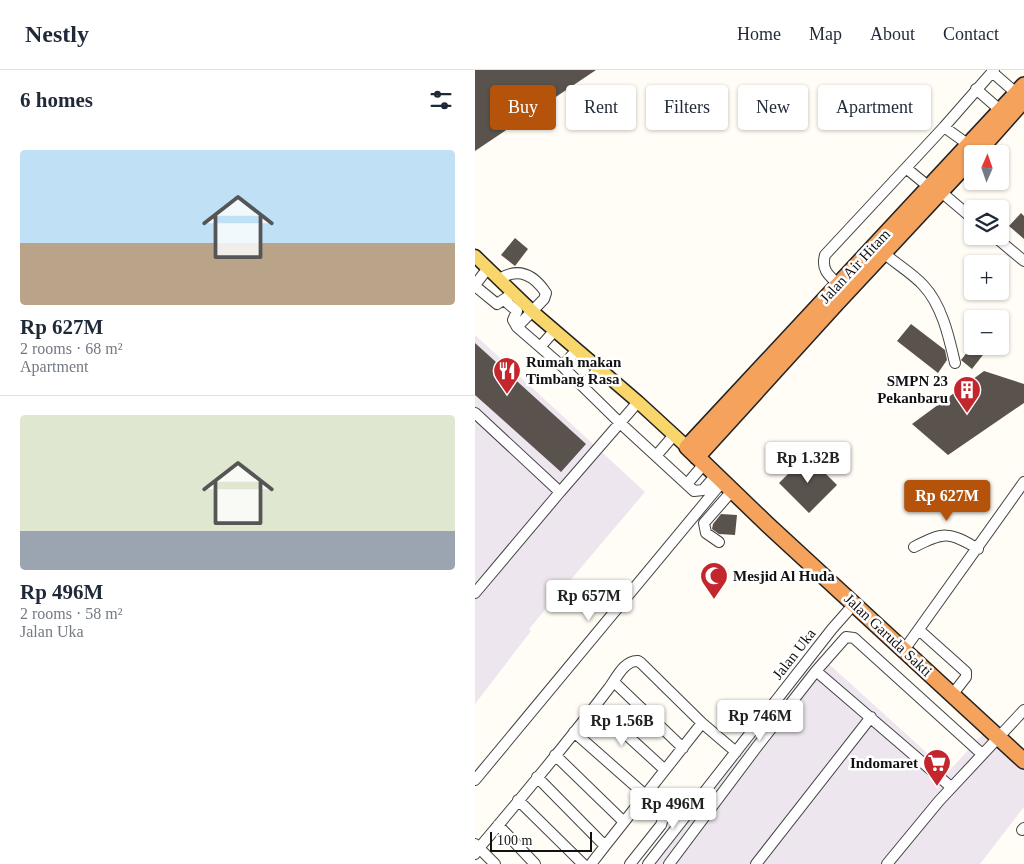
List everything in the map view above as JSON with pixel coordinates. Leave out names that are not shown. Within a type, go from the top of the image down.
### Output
[{"type":"highway","name":"Jalan Air Hitam","points":[[977,145],[1001,110],[1021,93]]},
{"type":"highway","name":"Jalan Air Hitam","points":[[978,145],[1021,93]]},
{"type":"highway","name":"Jalan Air Hitam","points":[[696,456],[838,284],[964,160]]},
{"type":"highway","name":"Jalan Air Hitam","points":[[696,456],[884,253],[935,189]]},
{"type":"highway","name":"Jalan Garuda Sakti","points":[[696,456],[1024,761]]},
{"type":"main road","points":[[475,256],[499,279],[509,297],[555,330],[638,402],[696,456]]},
{"type":"street","points":[[838,284],[826,274],[823,263],[825,255],[944,127],[993,71],[1021,93]]},
{"type":"street","points":[[976,89],[1001,110]]},
{"type":"street","points":[[944,127],[964,145]]},
{"type":"street","points":[[906,168],[964,212]]},
{"type":"street","points":[[1005,245],[1024,261]]},
{"type":"street","points":[[884,253],[923,285],[931,297],[949,334],[955,363]]},
{"type":"street","points":[[487,268],[475,286],[493,303],[497,304],[509,297],[517,311],[513,320],[517,327],[584,385],[619,422],[694,491],[703,490],[724,482]]},
{"type":"street","points":[[499,279],[509,273],[520,273],[531,277],[541,284],[546,296],[517,327]]},
{"type":"street","points":[[541,346],[555,330]]},
{"type":"street","points":[[563,366],[577,350]]},
{"type":"street","points":[[584,385],[599,369]]},
{"type":"street","points":[[475,593],[638,402]]},
{"type":"street","points":[[475,413],[560,492]]},
{"type":"street","points":[[656,456],[674,435]]},
{"type":"street","points":[[687,484],[696,456]]},
{"type":"street","points":[[719,542],[705,534],[704,523],[724,482]]},
{"type":"street","points":[[475,780],[724,482]]},
{"type":"street","points":[[904,650],[978,549],[1024,482]]},
{"type":"street","points":[[914,547],[927,540],[947,535],[956,537],[978,549]]},
{"type":"street","name":"Jalan Uka","points":[[648,864],[832,629],[854,604]]},
{"type":"street","points":[[919,630],[962,666],[966,672],[966,677],[952,695]]},
{"type":"street","points":[[669,864],[816,671],[843,639],[848,637],[854,638],[983,754]]},
{"type":"street","points":[[495,864],[476,848],[498,825],[574,732],[627,663],[637,661],[736,752]]},
{"type":"street","points":[[816,671],[951,787]]},
{"type":"street","points":[[614,682],[683,748]]},
{"type":"street","points":[[595,706],[665,770]]},
{"type":"street","points":[[887,864],[951,787],[1024,710]]},
{"type":"street","points":[[756,864],[871,717]]},
{"type":"street","points":[[591,864],[703,723]]},
{"type":"street","points":[[574,732],[659,807],[663,820],[630,864]]},
{"type":"street","points":[[555,755],[624,822]]},
{"type":"street","points":[[537,777],[605,846]]},
{"type":"street","points":[[518,800],[583,864]]},
{"type":"street","points":[[498,825],[535,864]]},
{"type":"shaded area","points":[[475,335],[645,492],[529,629],[531,631],[475,704]]},
{"type":"shaded area","points":[[820,656],[948,772],[983,734],[1024,770],[1024,807],[980,864],[654,864]]},
{"type":"building","points":[[475,70],[596,70],[574,85],[566,85],[566,90],[556,97],[556,85],[490,85],[490,130],[506,130],[475,151]]},
{"type":"building","points":[[1021,213],[1024,216],[1024,239],[1009,226]]},
{"type":"building","points":[[515,238],[528,249],[515,266],[501,255]]},
{"type":"building","points":[[911,324],[945,350],[947,360],[938,373],[897,341]]},
{"type":"building","points":[[475,343],[586,444],[561,472],[475,395]]},
{"type":"building","points":[[965,355],[983,355],[972,369],[961,360]]},
{"type":"building","name":"SMPN 23 Pekanbaru","points":[[984,371],[1024,384],[1024,403],[948,455],[912,424]]},
{"type":"building","points":[[807,455],[837,485],[809,513],[779,483]]},
{"type":"building","points":[[721,514],[737,515],[735,535],[719,534],[712,529],[713,524]]},
{"type":"place","name":"Rumah makan Timbang Rasa","points":[[507,395]]},
{"type":"place","name":"SMPN 23 Pekanbaru","points":[[967,414]]},
{"type":"place","name":"Mesjid Al Huda","points":[[714,600]]},
{"type":"place","name":"Indomaret","points":[[937,787]]}]
